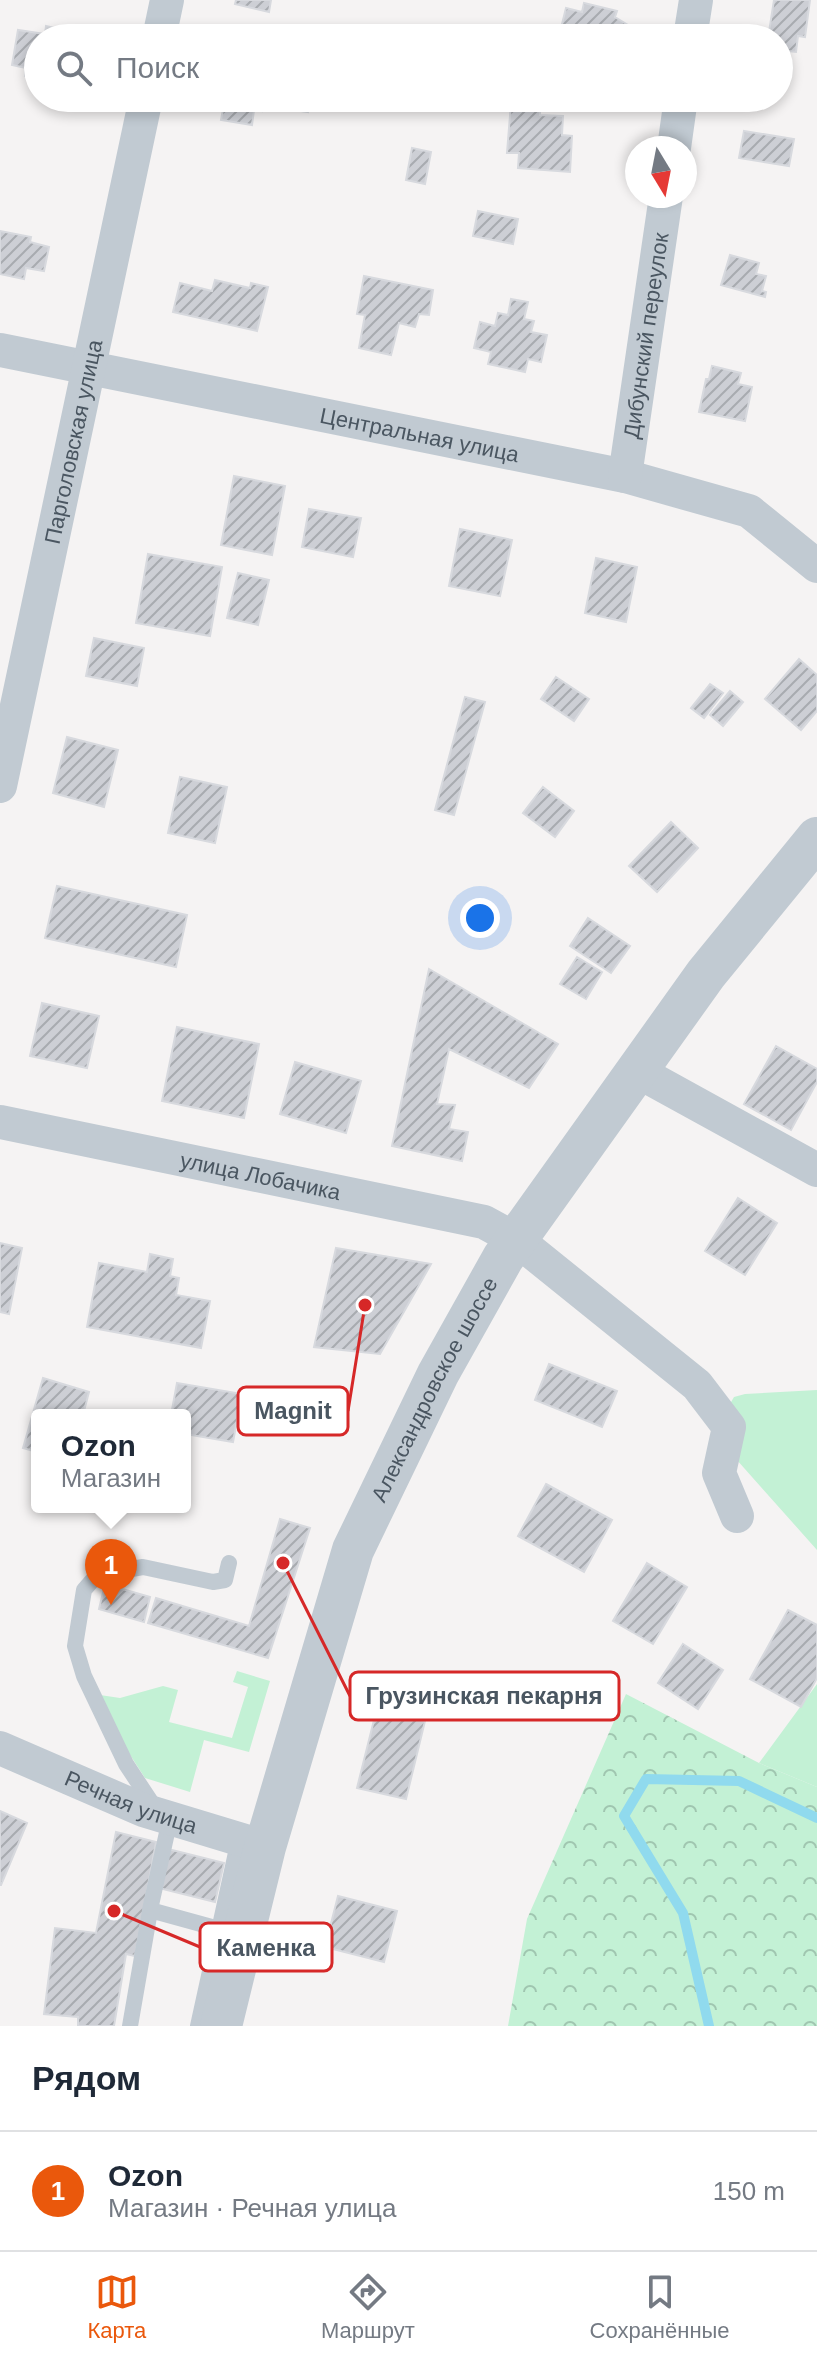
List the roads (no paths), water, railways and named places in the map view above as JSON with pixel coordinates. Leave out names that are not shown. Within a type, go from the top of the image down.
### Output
[{"type":"street","points":[[162,24],[167,0]]},
{"type":"street","points":[[692,24],[696,0]]},
{"type":"street","name":"Парголовская улица","points":[[0,786],[143,112]]},
{"type":"street","points":[[676,136],[679,112]]},
{"type":"street","name":"Дибунский переулок","points":[[625,476],[664,208]]},
{"type":"street","name":"Центральная улица","points":[[0,350],[625,476],[749,511],[817,566]]},
{"type":"street","name":"Александровское шоссе","points":[[221,2026],[252,1843],[353,1550],[438,1374],[503,1258],[706,974],[817,838]]},
{"type":"street","points":[[637,1071],[817,1170]]},
{"type":"street","name":"улица Лобачика","points":[[0,1122],[484,1222],[517,1240],[697,1385]]},
{"type":"street","points":[[697,1385],[741,1405]]},
{"type":"street","points":[[697,1385],[729,1427],[719,1473],[737,1516]]},
{"type":"street","name":"Речная улица","points":[[0,1748],[165,1818],[252,1843]]},
{"type":"lane","points":[[130,2026],[165,1818],[126,1764],[84,1676],[75,1646],[78,1613],[84,1590],[97,1575],[143,1567],[213,1582],[225,1580],[229,1563]]},
{"type":"lane","points":[[198,2026],[219,1929],[252,1843]]},
{"type":"lane","points":[[150,1910],[219,1929]]},
{"type":"waterway","points":[[709,2026],[683,1913],[624,1816],[646,1779],[739,1781],[817,1818]]},
{"type":"place","name":"Magnit","points":[[365,1305]]},
{"type":"place","name":"Грузинская пекарня","points":[[283,1563]]},
{"type":"place","name":"Ozon","points":[[111,1605]]},
{"type":"place","name":"Каменка","points":[[114,1911]]}]
